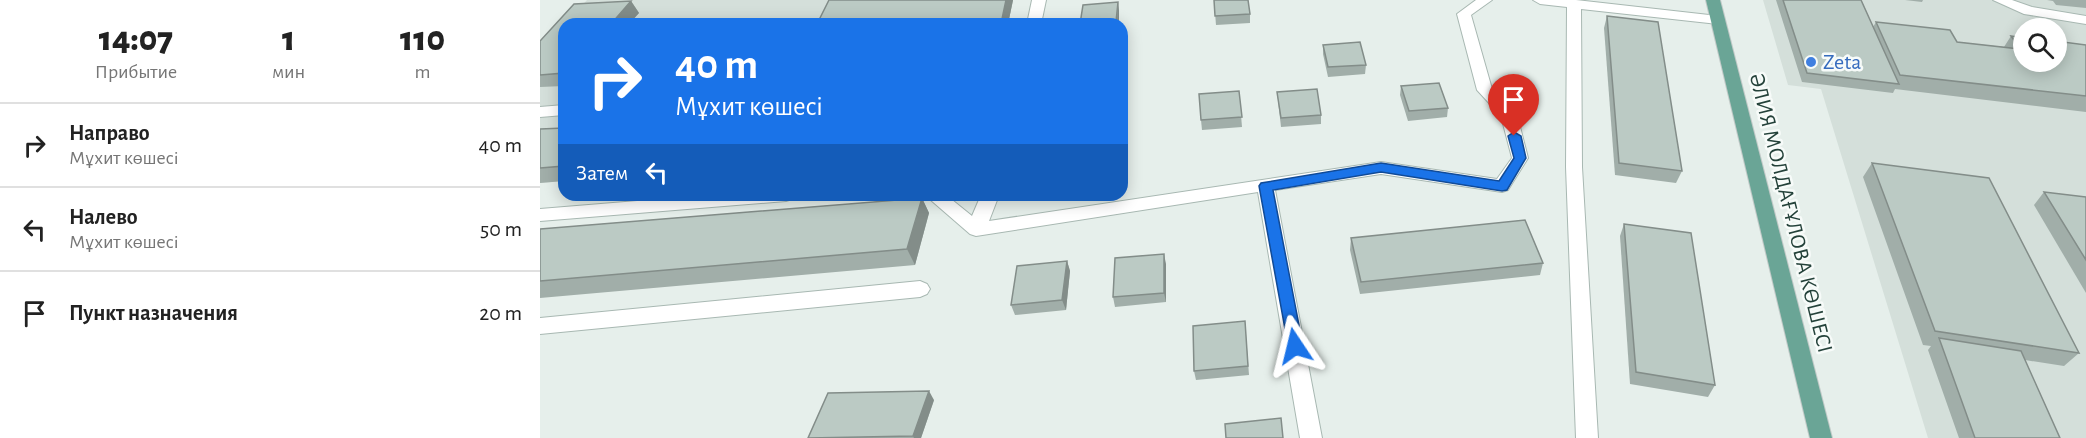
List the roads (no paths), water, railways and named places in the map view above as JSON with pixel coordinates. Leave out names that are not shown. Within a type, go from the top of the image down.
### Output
[{"type":"main road","name":"ӘЛИЯ МОЛДАҒҰЛОВА КӨШЕСІ","points":[[1713,0],[1821,438]]},
{"type":"street","points":[[1035,18],[1039,0]]},
{"type":"street","points":[[941,201],[976,230],[1381,168],[1502,186],[1520,158],[1509,115],[1485,90],[1464,14],[1485,0]]},
{"type":"street","points":[[1540,0],[1719,20]]},
{"type":"street","points":[[2000,0],[2029,11],[2086,20]]},
{"type":"street","points":[[1574,4],[1574,167],[1587,438]]},
{"type":"street","points":[[540,112],[558,110]]},
{"type":"street","points":[[1266,186],[1311,438]]},
{"type":"street","points":[[540,216],[716,201]]},
{"type":"street","points":[[976,230],[988,201]]},
{"type":"street","points":[[540,326],[920,289]]},
{"type":"place","name":"Zeta","points":[[1811,62]]}]
